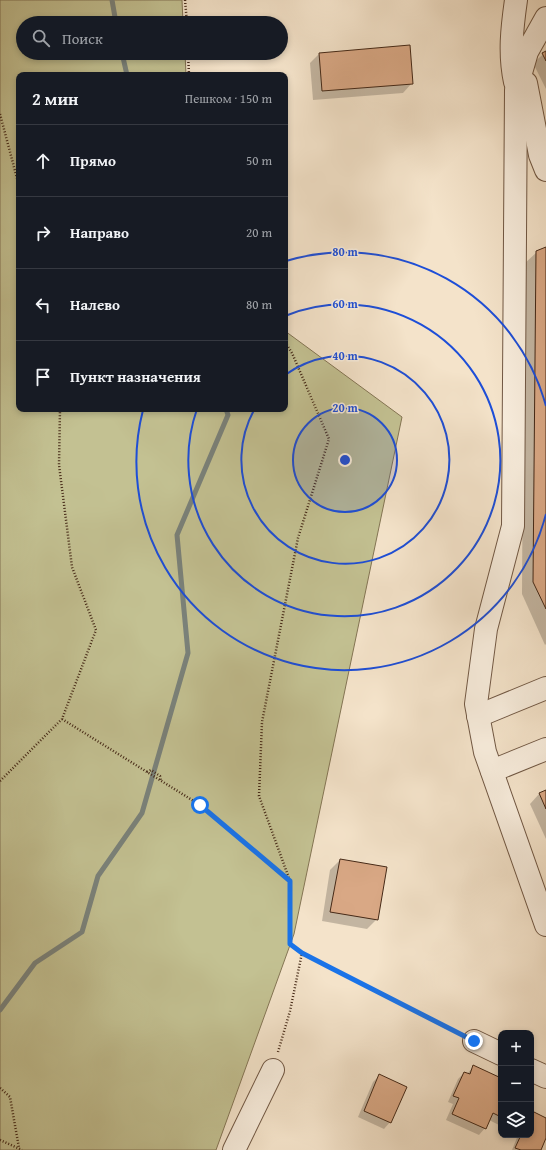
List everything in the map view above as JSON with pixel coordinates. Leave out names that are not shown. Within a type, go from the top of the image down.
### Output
[{"type":"street","points":[[516,0],[511,50],[512,70],[516,90],[513,526],[486,629],[476,704],[485,752],[546,925]]},
{"type":"street","points":[[516,90],[527,52],[546,18]]},
{"type":"street","points":[[527,52],[526,83],[540,156],[546,170]]},
{"type":"street","points":[[478,716],[546,688]]},
{"type":"street","points":[[492,772],[546,749]]},
{"type":"street","points":[[474,1041],[498,1053]]},
{"type":"street","points":[[234,1150],[273,1070]]},
{"type":"street","points":[[534,1071],[546,1077]]},
{"type":"path","points":[[185,0],[186,16]]},
{"type":"path","points":[[189,60],[190,72]]},
{"type":"path","points":[[0,114],[16,175]]},
{"type":"path","points":[[288,347],[330,439],[298,538],[262,722],[259,796],[290,881],[290,944],[302,953],[474,1041]]},
{"type":"path","points":[[0,781],[62,719],[96,630],[72,567],[59,465],[60,412]]},
{"type":"path","points":[[62,719],[200,805],[290,881]]},
{"type":"path","points":[[147,772],[150,770],[160,776],[161,782]]},
{"type":"path","points":[[273,1070],[290,1011],[302,953]]},
{"type":"path","points":[[0,1088],[10,1097],[20,1149]]},
{"type":"path","points":[[0,1140],[20,1149]]},
{"type":"shaded area","points":[[0,0],[182,0],[183,16],[16,16],[16,60],[185,60],[186,72],[16,72],[16,412],[288,412],[288,333],[402,417],[294,934],[216,1150],[0,1150]]},
{"type":"building","points":[[410,45],[413,84],[322,91],[319,53]]},
{"type":"building","points":[[546,51],[546,61],[542,53]]},
{"type":"building","points":[[546,247],[546,609],[533,582],[536,251]]},
{"type":"building","points":[[546,790],[546,809],[539,793]]},
{"type":"building","points":[[340,859],[387,867],[378,920],[330,912]]},
{"type":"building","points":[[473,1065],[498,1077],[498,1116],[493,1113],[486,1129],[452,1114],[459,1098],[453,1096],[464,1072],[470,1074]]},
{"type":"building","points":[[379,1074],[407,1087],[391,1123],[364,1111]]},
{"type":"building","points":[[534,1112],[546,1118],[546,1138],[541,1150],[521,1150],[515,1148],[520,1138],[534,1138]]},
{"type":"waterway","points":[[112,0],[115,16]]},
{"type":"waterway","points":[[124,60],[126,72]]},
{"type":"waterway","points":[[0,1010],[35,963],[82,932],[98,876],[142,813],[188,653],[177,535],[228,415],[227,412]]},
{"type":"route","points":[[200,805],[290,881],[290,944],[302,953],[474,1041]]}]
